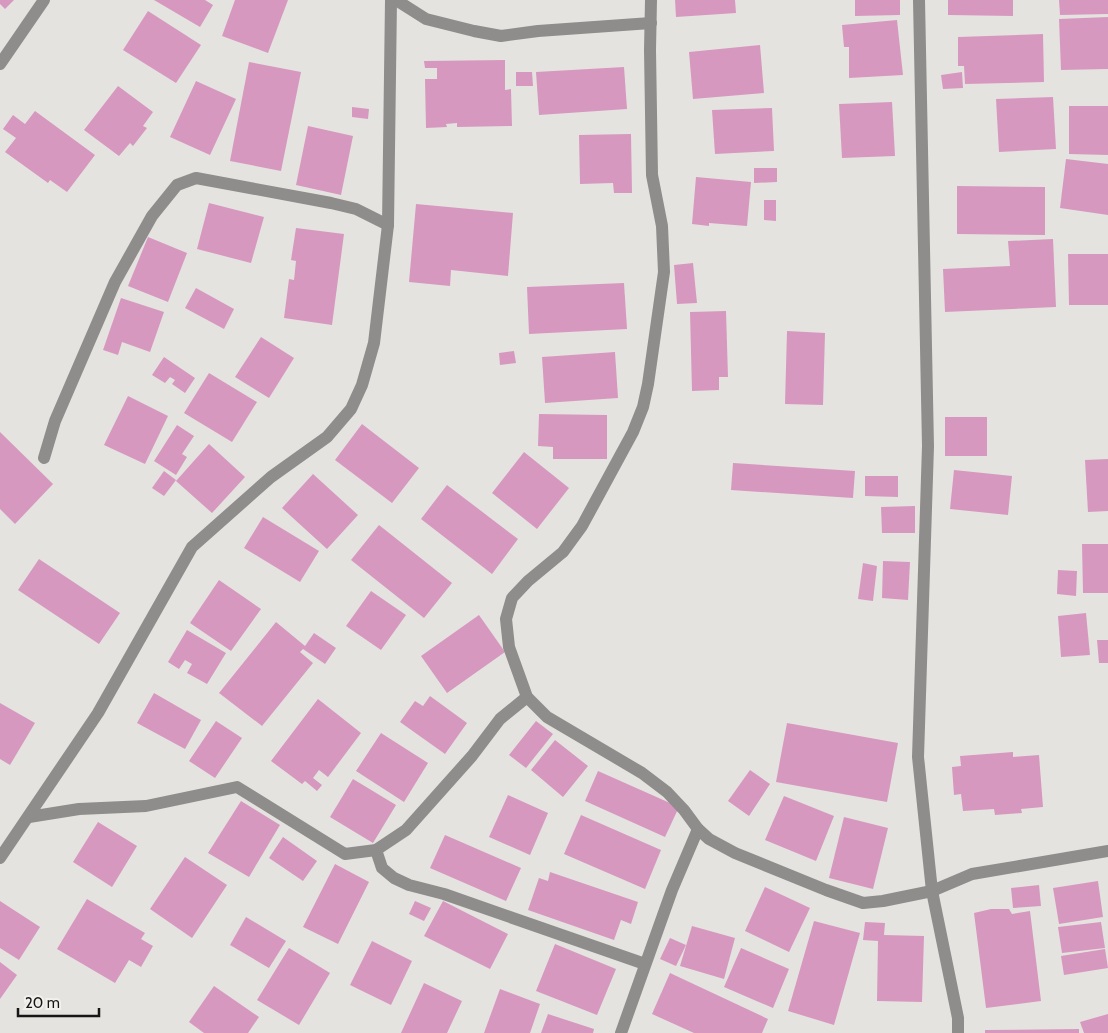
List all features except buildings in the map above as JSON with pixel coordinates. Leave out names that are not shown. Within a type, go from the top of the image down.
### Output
[{"type":"street","points":[[0,64],[44,0]]},
{"type":"street","points":[[0,858],[98,712],[192,548],[271,477],[327,437],[351,409],[362,385],[374,343],[388,225],[391,0]]},
{"type":"street","points":[[396,0],[426,19],[501,36],[538,31],[651,23]]},
{"type":"street","points":[[651,0],[652,175],[662,226],[664,272],[648,384],[643,407],[633,432],[582,526],[563,552],[528,581],[512,598],[506,619],[509,647],[527,697],[547,717],[642,773],[667,792],[698,829],[709,839],[735,853],[863,903],[932,891],[972,874],[1108,851]]},
{"type":"street","points":[[919,0],[928,446],[918,757],[932,891],[958,1018],[958,1033]]},
{"type":"street","points":[[44,458],[55,421],[114,282],[152,216],[177,185],[196,178],[330,203],[356,209],[388,225]]},
{"type":"street","points":[[28,817],[79,809],[146,806],[237,786],[345,854],[376,850],[406,830],[472,756],[500,719],[527,697]]},
{"type":"street","points":[[621,1033],[672,890],[698,829]]},
{"type":"street","points":[[376,850],[382,868],[394,878],[409,885],[444,894],[645,964]]}]
